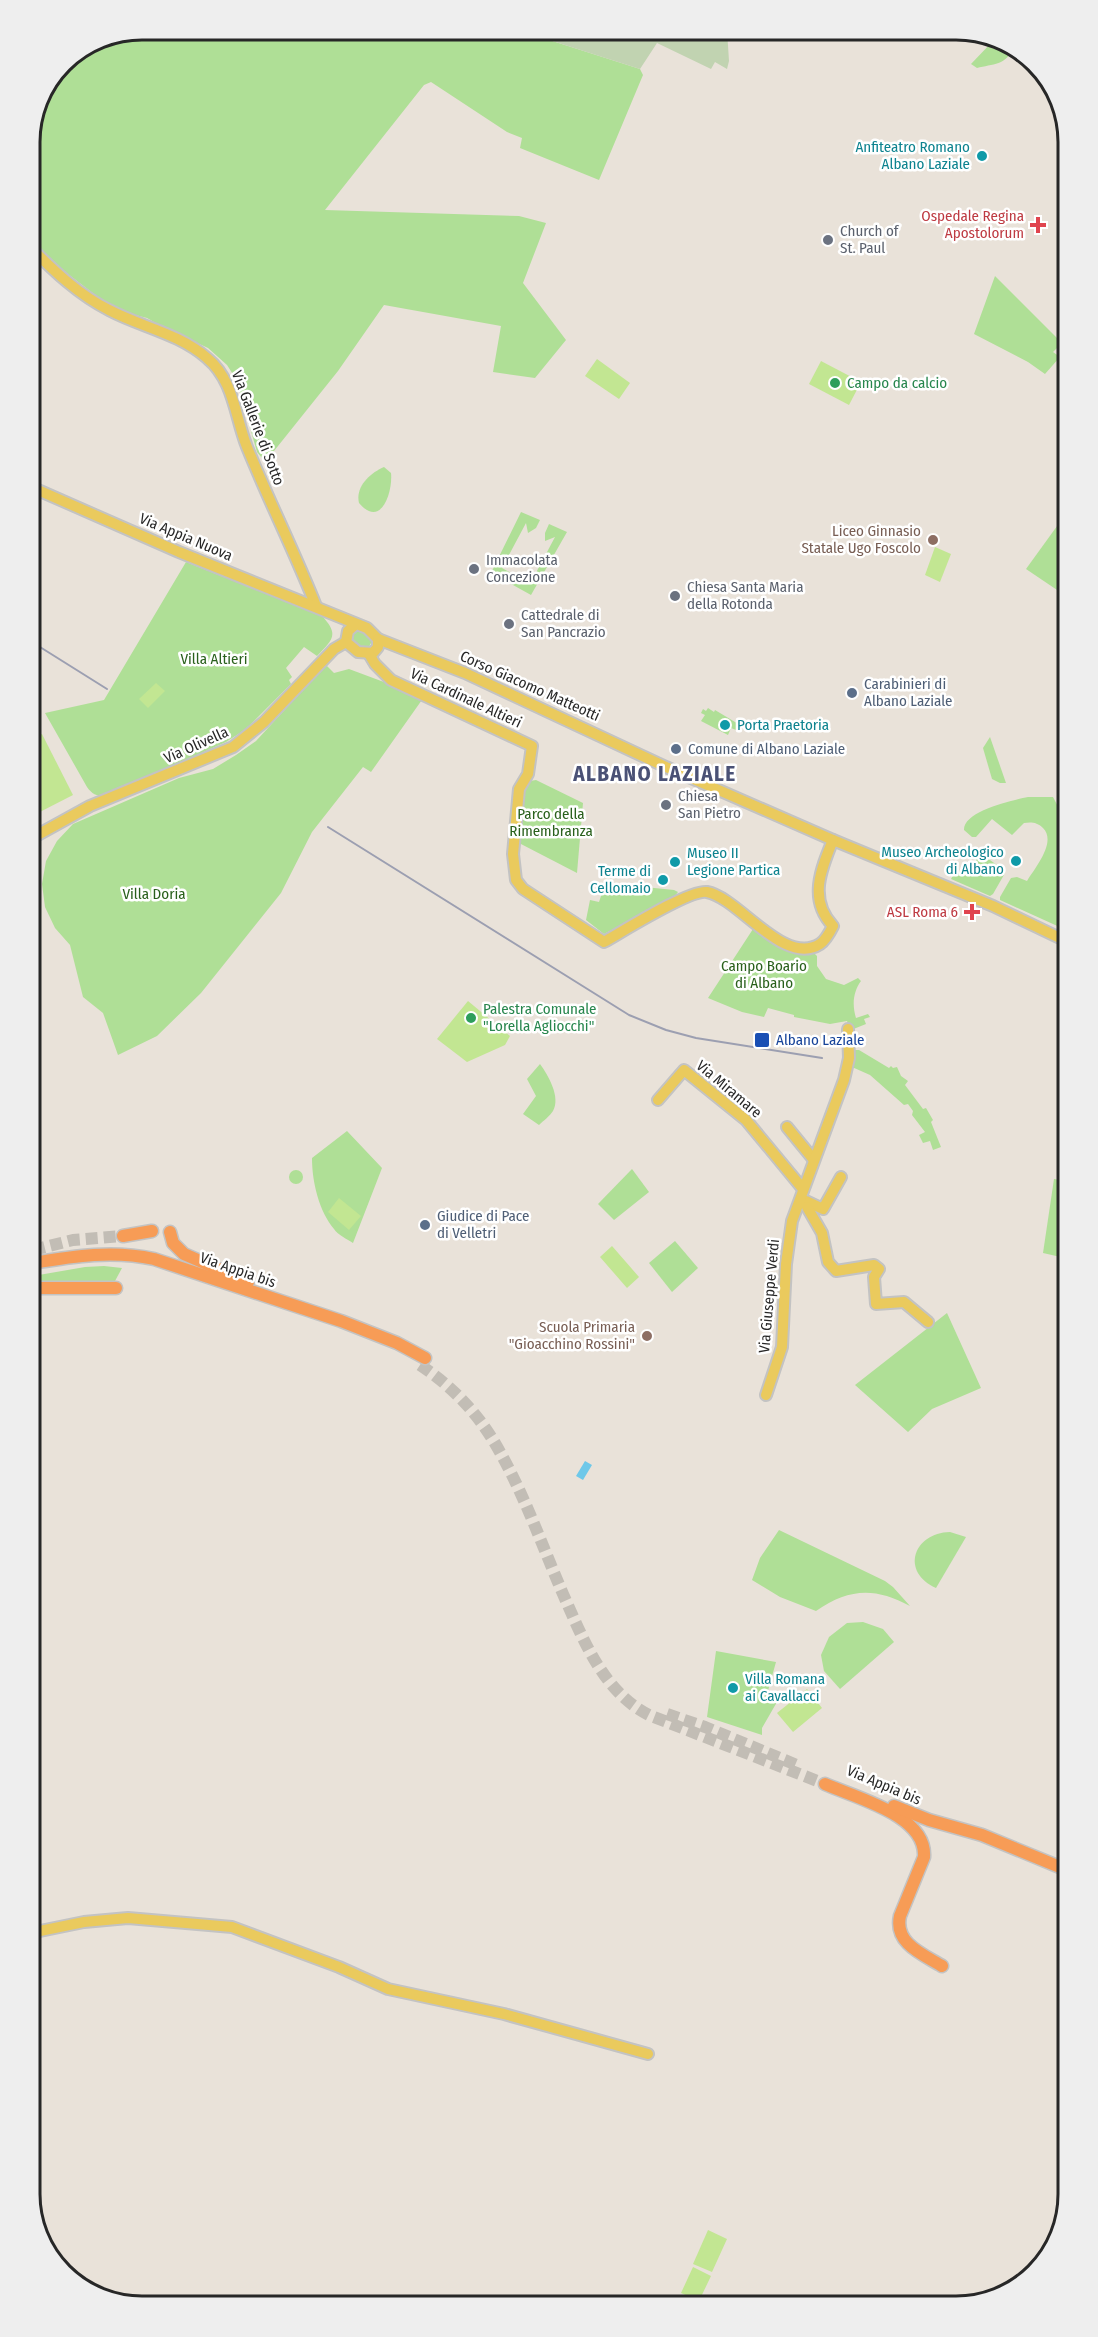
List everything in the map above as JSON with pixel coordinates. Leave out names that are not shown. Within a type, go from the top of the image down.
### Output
[{"type":"highway","points":[[123,1236],[152,1231]]},
{"type":"highway","points":[[170,1232],[171,1240],[177,1249],[292,1304]]},
{"type":"highway","name":"Via Appia bis","points":[[40,1262],[87,1255],[146,1257],[180,1266],[292,1304],[422,1362]]},
{"type":"highway","name":"Via Appia bis","points":[[40,1270],[117,1257],[340,1325]]},
{"type":"highway","points":[[40,1288],[116,1288]]},
{"type":"highway","name":"Via Appia bis","points":[[942,1966],[909,1946],[900,1932],[900,1916],[921,1867],[924,1852],[919,1834],[903,1818],[826,1781],[929,1820],[977,1833],[1058,1866]]},
{"type":"main road","name":"Via Gallerie di Sotto","points":[[41,258],[56,273],[97,304],[177,340],[205,356],[225,380],[247,446],[316,606]]},
{"type":"main road","name":"Via Appia Nuova","points":[[41,491],[179,552],[356,624]]},
{"type":"main road","points":[[330,612],[345,640],[358,652],[369,654],[376,651],[378,639],[367,628],[356,624],[348,631],[345,640]]},
{"type":"main road","name":"Corso Giacomo Matteotti","points":[[378,639],[465,673],[666,767],[834,840]]},
{"type":"main road","name":"Via Olivella","points":[[41,833],[90,806],[233,747],[264,722],[345,640]]},
{"type":"main road","name":"Via Cardinale Altieri","points":[[369,654],[375,664],[391,680],[532,746],[528,774],[519,789],[513,854],[516,880],[523,889],[604,942],[689,896],[706,892],[729,903],[772,936],[795,947],[809,948],[817,945],[825,939],[833,926],[823,912],[818,893],[823,869],[834,840]]},
{"type":"main road","points":[[834,840],[993,906],[1058,937]]},
{"type":"main road","name":"Via Giuseppe Verdi","points":[[766,1395],[782,1347],[786,1264],[792,1221],[804,1203],[803,1189],[844,1080],[849,1058],[848,1029]]},
{"type":"main road","name":"Via Miramare","points":[[658,1100],[684,1070],[746,1120],[803,1189]]},
{"type":"main road","points":[[787,1127],[814,1160]]},
{"type":"main road","points":[[804,1203],[823,1209],[841,1177]]},
{"type":"main road","points":[[804,1203],[822,1233],[828,1262],[836,1271],[874,1265],[879,1269],[874,1277],[876,1304],[904,1302],[928,1322]]},
{"type":"main road","points":[[40,1931],[84,1922],[128,1917],[226,1926],[248,1932],[388,1989],[531,2022],[648,2054]]},
{"type":"green space","points":[[142,40],[551,40],[640,69],[643,75],[599,180],[520,148],[522,138],[507,132],[431,82],[424,85],[325,210],[519,216],[546,223],[523,283],[566,340],[535,378],[493,372],[501,326],[384,305],[338,371],[270,456],[262,458],[257,452],[236,379],[227,365],[208,348],[193,341],[187,341],[147,318],[115,310],[41,252],[41,136],[44,116],[51,97],[75,66],[103,48],[122,42]]},
{"type":"green space","points":[[551,40],[728,41],[729,61],[727,69],[715,62],[711,69],[657,43],[640,69]]},
{"type":"green space","points":[[988,46],[1009,55],[999,63],[977,68],[971,64]]},
{"type":"green space","points":[[995,276],[1058,339],[1058,347],[1053,352],[1058,356],[1058,359],[1045,374],[1028,362],[974,334]]},
{"type":"green space","points":[[597,359],[630,383],[619,399],[585,376]]},
{"type":"green space","name":"Campo da calcio","points":[[821,361],[861,382],[849,405],[809,384]]},
{"type":"green space","points":[[384,467],[391,473],[388,498],[379,510],[374,512],[367,510],[359,503],[359,491],[369,477]]},
{"type":"green space","points":[[521,512],[540,520],[536,528],[528,533],[526,523],[502,568],[530,584],[555,537],[545,541],[545,533],[549,524],[567,532],[531,595],[491,573]]},
{"type":"green space","points":[[1058,525],[1058,591],[1026,569]]},
{"type":"green space","points":[[935,547],[951,554],[940,582],[925,575]]},
{"type":"green space","name":"Villa Altieri","points":[[186,562],[322,616],[331,628],[332,637],[317,656],[304,647],[286,668],[292,677],[289,680],[291,684],[246,729],[226,742],[105,796],[97,795],[87,787],[45,713],[104,700]]},
{"type":"green space","points":[[355,630],[371,636],[372,641],[369,647],[360,648],[350,639]]},
{"type":"green space","name":"Villa Doria","points":[[326,665],[334,673],[349,669],[424,697],[371,772],[363,767],[312,832],[281,893],[201,993],[157,1036],[118,1055],[103,1013],[83,997],[70,945],[55,928],[45,907],[42,884],[46,861],[57,841],[73,824],[179,778],[213,769],[256,741]]},
{"type":"green space","points":[[156,683],[165,691],[148,708],[139,699]]},
{"type":"green space","points":[[708,708],[740,725],[736,730],[731,728],[728,735],[701,721],[705,715],[701,713],[703,709],[706,711]]},
{"type":"green space","points":[[41,735],[73,795],[41,812]]},
{"type":"green space","points":[[990,737],[1006,783],[992,779],[983,748]]},
{"type":"green space","name":"Parco della Rimembranza","points":[[536,780],[583,803],[577,873],[519,843],[524,790],[530,781]]},
{"type":"green space","points":[[1028,797],[1053,797],[1058,807],[1058,926],[1000,900],[1011,878],[1017,877],[1027,881],[1039,862],[1048,840],[1043,828],[1034,823],[1024,823],[1012,835],[992,819],[976,837],[972,837],[964,830],[971,817],[1001,804]]},
{"type":"green space","points":[[980,853],[1005,873],[990,896],[951,879],[955,872],[968,876]]},
{"type":"green space","points":[[615,884],[678,892],[674,897],[604,934],[586,920],[590,900],[599,902],[602,893],[614,895]]},
{"type":"green space","name":"Campo Boario di Albano","points":[[753,929],[771,942],[812,951],[817,956],[817,966],[826,979],[844,985],[858,978],[861,981],[855,994],[855,1013],[856,1018],[868,1014],[870,1017],[864,1019],[866,1024],[851,1030],[847,1021],[830,1024],[794,1017],[794,1015],[768,1008],[764,1017],[742,1012],[708,998]]},
{"type":"green space","name":"Palestra Comunale \"Lorella Agliocchi\"","points":[[468,1001],[510,1036],[505,1045],[467,1062],[437,1039]]},
{"type":"green space","points":[[854,1050],[859,1050],[889,1068],[897,1067],[901,1076],[908,1081],[905,1085],[923,1109],[926,1108],[933,1120],[931,1122],[941,1147],[933,1150],[930,1141],[923,1143],[919,1135],[925,1132],[912,1115],[913,1111],[908,1104],[904,1105],[870,1075],[852,1067]]},
{"type":"green space","points":[[540,1064],[555,1093],[555,1105],[553,1111],[539,1125],[523,1114],[536,1096],[527,1079]]},
{"type":"green space","points":[[347,1131],[382,1168],[353,1243],[336,1231],[324,1214],[317,1196],[312,1167],[312,1158]]},
{"type":"green space","points":[[632,1169],[649,1192],[614,1220],[598,1204]]},
{"type":"green space","points":[[296,1170],[301,1172],[303,1177],[301,1182],[296,1184],[291,1182],[289,1177],[291,1172]]},
{"type":"green space","points":[[1054,1179],[1058,1180],[1058,1256],[1043,1253]]},
{"type":"green space","points":[[339,1198],[361,1216],[349,1230],[328,1212]]},
{"type":"green space","points":[[675,1241],[698,1268],[672,1292],[649,1263]]},
{"type":"green space","points":[[612,1246],[639,1277],[627,1288],[600,1257]]},
{"type":"green space","points":[[85,1267],[122,1268],[115,1281],[104,1285],[40,1282],[40,1275]]},
{"type":"green space","points":[[947,1313],[981,1388],[932,1409],[908,1432],[855,1385]]},
{"type":"green space","points":[[779,1530],[885,1581],[910,1606],[874,1593],[862,1593],[840,1598],[816,1611],[780,1597],[752,1580],[760,1558]]},
{"type":"green space","points":[[950,1532],[966,1537],[936,1588],[918,1573],[915,1564],[916,1554],[927,1539],[937,1534]]},
{"type":"green space","points":[[863,1622],[883,1629],[894,1642],[840,1689],[824,1671],[821,1655],[829,1637],[847,1623]]},
{"type":"green space","points":[[716,1651],[776,1662],[766,1698],[777,1702],[762,1728],[762,1735],[707,1717]]},
{"type":"green space","points":[[807,1689],[822,1708],[793,1732],[777,1713]]},
{"type":"green space","points":[[708,2230],[727,2239],[712,2272],[693,2264]]},
{"type":"green space","points":[[693,2267],[711,2276],[701,2296],[688,2296],[681,2293]]},
{"type":"water","points":[[585,1461],[592,1465],[583,1480],[576,1476]]},
{"type":"tunnel","points":[[40,1248],[73,1240],[123,1236]]},
{"type":"tunnel","points":[[420,1365],[461,1398],[493,1440],[522,1496],[578,1629],[596,1663],[619,1693],[649,1715],[825,1784]]},
{"type":"tunnel","points":[[667,1714],[705,1727],[799,1766]]},
{"type":"railway","points":[[41,647],[107,689]]},
{"type":"railway","points":[[328,827],[629,1015],[666,1030],[696,1038],[822,1058]]},
{"type":"place","name":"Anfiteatro Romano Albano Laziale","points":[[982,156]]},
{"type":"place","name":"Ospedale Regina Apostolorum","points":[[1038,225]]},
{"type":"place","name":"Church of St. Paul","points":[[828,240]]},
{"type":"place","name":"Campo da calcio","points":[[835,383]]},
{"type":"place","name":"Liceo Ginnasio Statale Ugo Foscolo","points":[[933,540]]},
{"type":"place","name":"Immacolata Concezione","points":[[474,569]]},
{"type":"place","name":"Chiesa Santa Maria della Rotonda","points":[[675,596]]},
{"type":"place","name":"Cattedrale di San Pancrazio","points":[[509,624]]},
{"type":"place","name":"Carabinieri di Albano Laziale","points":[[852,693]]},
{"type":"place","name":"Porta Praetoria","points":[[725,725]]},
{"type":"place","name":"Comune di Albano Laziale","points":[[676,749]]},
{"type":"place","name":"Chiesa San Pietro","points":[[666,805]]},
{"type":"place","name":"Museo Archeologico di Albano","points":[[1016,861]]},
{"type":"place","name":"Museo II Legione Partica","points":[[675,862]]},
{"type":"place","name":"Terme di Cellomaio","points":[[663,880]]},
{"type":"place","name":"ASL Roma 6","points":[[972,912]]},
{"type":"place","name":"Palestra Comunale \"Lorella Agliocchi\"","points":[[471,1018]]},
{"type":"place","name":"Albano Laziale","points":[[762,1040]]},
{"type":"place","name":"Giudice di Pace di Velletri","points":[[425,1225]]},
{"type":"place","name":"Scuola Primaria \"Gioacchino Rossini\"","points":[[647,1336]]},
{"type":"place","name":"Villa Romana ai Cavallacci","points":[[733,1688]]},
{"type":"district","name":"ALBANO LAZIALE","points":[[655,774]]}]
